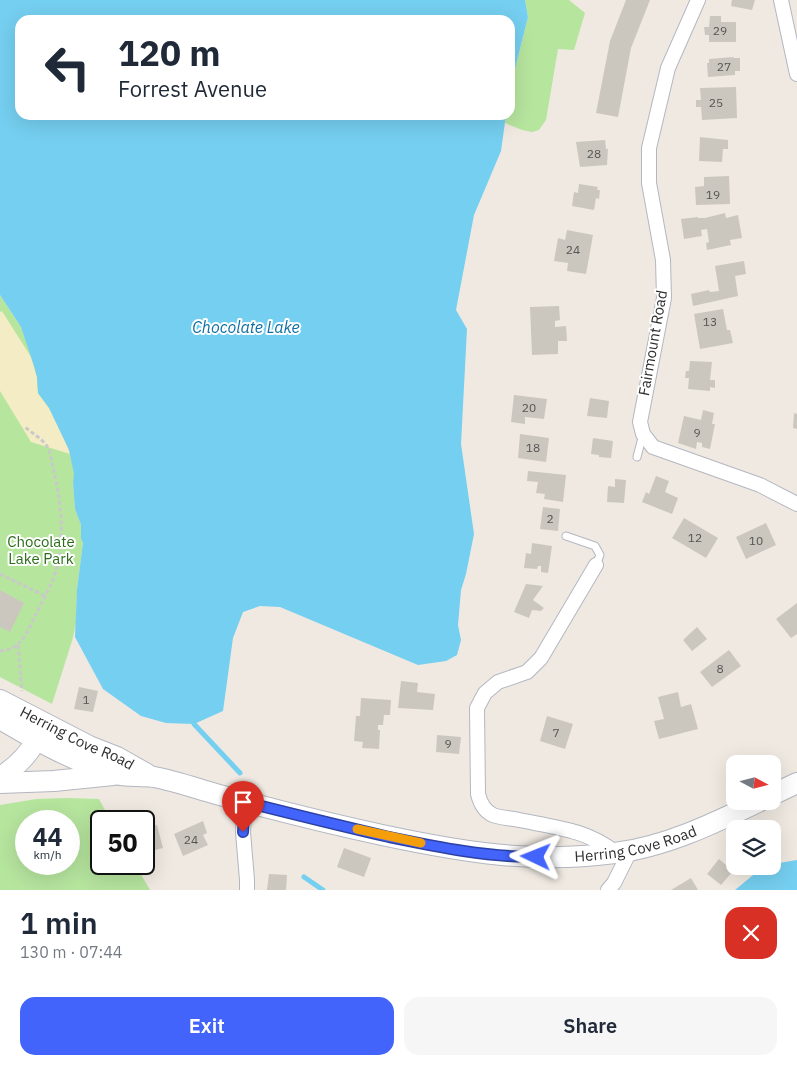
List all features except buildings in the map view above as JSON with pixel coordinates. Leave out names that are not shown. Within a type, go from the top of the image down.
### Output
[{"type":"main road","name":"Herring Cove Road","points":[[0,700],[40,732],[59,753],[117,774],[153,777],[364,831],[473,853],[554,858],[623,852],[709,826],[742,810]]},
{"type":"main road","name":"Herring Cove Road","points":[[0,719],[89,746],[117,757],[153,777]]},
{"type":"main road","points":[[0,777],[18,765],[27,755],[40,732]]},
{"type":"main road","points":[[0,783],[54,781],[117,774]]},
{"type":"main road","points":[[781,791],[797,783]]},
{"type":"street","name":"Fairmount Road","points":[[643,434],[640,422],[664,298],[663,260],[649,184],[649,148],[668,68],[698,0]]},
{"type":"street","points":[[781,0],[797,74]]},
{"type":"street","points":[[643,434],[653,446],[760,485],[797,504]]},
{"type":"street","points":[[596,565],[541,658],[527,672],[498,682],[485,693],[478,708],[478,794],[480,804],[492,814],[573,831],[623,852],[614,883],[608,890]]},
{"type":"street","points":[[245,802],[243,832],[247,890]]},
{"type":"lane","points":[[637,457],[643,434]]},
{"type":"lane","points":[[566,536],[595,546],[600,555],[596,565]]},
{"type":"path","points":[[0,651],[10,650],[18,645],[26,635],[55,573],[60,544],[60,508],[57,482],[50,457],[47,447],[25,427]]},
{"type":"path","points":[[0,574],[45,596]]},
{"type":"path","points":[[18,645],[22,694]]},
{"type":"green space","points":[[525,0],[569,0],[585,13],[574,50],[558,49],[546,120],[539,130],[532,132],[505,123],[505,120],[515,120],[515,69],[528,17]]},
{"type":"green space","name":"Chocolate Lake Park","points":[[0,295],[21,327],[52,416],[69,450],[75,474],[73,482],[75,509],[81,525],[81,539],[83,543],[77,589],[76,624],[52,704],[0,677]]},
{"type":"green space","points":[[36,799],[99,799],[105,810],[90,810],[90,875],[141,875],[150,890],[0,890],[0,805]]},
{"type":"sand","points":[[2,311],[31,357],[37,377],[38,393],[61,429],[70,454],[31,442],[0,391],[0,312]]},
{"type":"water","name":"Chocolate Lake","points":[[0,0],[525,0],[528,17],[515,69],[515,15],[15,15],[15,120],[505,120],[501,151],[474,215],[456,310],[467,329],[461,444],[474,534],[461,590],[458,625],[461,640],[457,655],[446,661],[418,665],[280,607],[260,606],[243,612],[233,638],[223,711],[194,724],[166,723],[141,716],[103,689],[75,637],[77,589],[83,543],[81,539],[81,525],[75,509],[74,474],[69,450],[49,408],[38,393],[37,377],[21,327],[0,295]]},
{"type":"water","points":[[797,860],[797,890],[735,890],[753,875],[781,875],[781,863]]},
{"type":"waterway","points":[[194,724],[240,773]]},
{"type":"waterway","points":[[304,877],[323,890]]},
{"type":"slow traffic","points":[[357,829],[421,843]]},
{"type":"route","points":[[243,832],[245,802],[355,829],[473,853],[536,857]]}]
